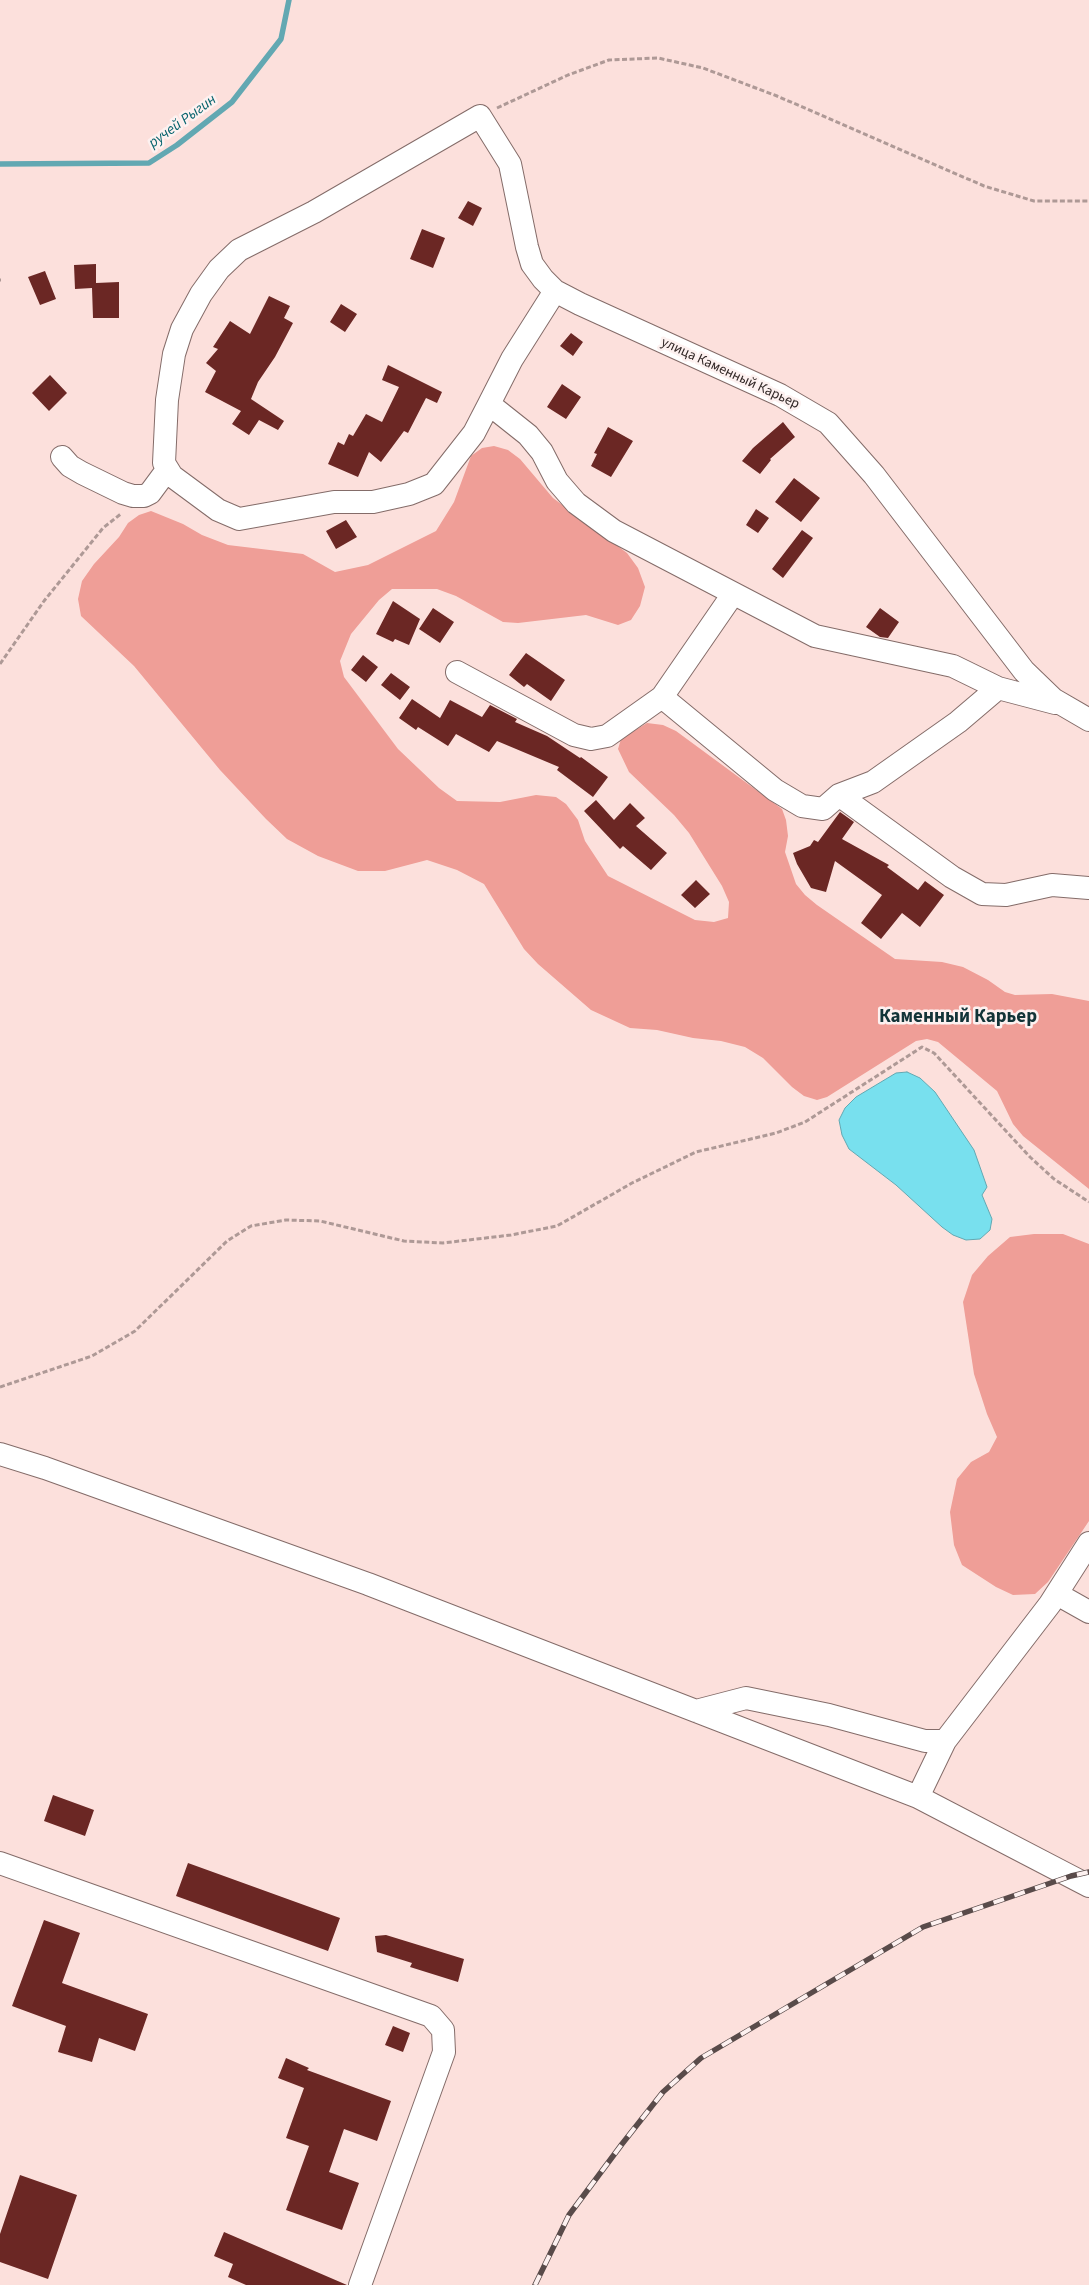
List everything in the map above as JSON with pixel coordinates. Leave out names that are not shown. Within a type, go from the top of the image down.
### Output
[{"type":"street","name":"улица Каменный Карьер","points":[[480,116],[510,164],[516,204],[532,264],[555,291],[596,312],[780,395],[828,423],[874,475],[1024,671],[1053,700],[1089,720]]},
{"type":"street","points":[[480,116],[314,212],[239,250],[220,269],[201,294],[182,329],[174,354],[167,400],[164,463],[167,470],[172,476],[218,510],[239,519],[334,502],[372,502],[409,494],[434,484],[474,433],[512,359],[555,291]]},
{"type":"street","points":[[489,404],[528,435],[542,452],[557,481],[576,503],[614,530],[733,594],[815,636],[953,666],[998,688],[1061,704]]},
{"type":"street","points":[[62,457],[76,469],[123,493],[144,496],[150,493],[167,470]]},
{"type":"street","points":[[457,672],[574,736],[590,739],[607,736],[662,697],[733,594]]},
{"type":"street","points":[[662,697],[775,790],[802,806],[822,809],[839,795],[873,782],[958,722],[998,688]]},
{"type":"street","points":[[839,795],[952,877],[982,894],[1006,895],[1052,885],[1089,888]]},
{"type":"street","points":[[0,1454],[45,1468],[368,1584],[918,1797],[1089,1886]]},
{"type":"street","points":[[918,1797],[946,1741],[1056,1594],[1089,1543]]},
{"type":"street","points":[[1056,1594],[1089,1612]]},
{"type":"street","points":[[696,1711],[746,1698],[829,1715],[925,1741],[946,1741]]},
{"type":"street","points":[[0,1863],[431,2016],[443,2030],[444,2052],[360,2285]]},
{"type":"path","points":[[480,116],[568,75],[609,60],[658,58],[703,68],[777,96],[984,186],[1034,201],[1089,201]]},
{"type":"path","points":[[0,664],[44,601],[103,528],[144,496]]},
{"type":"path","points":[[0,1387],[92,1356],[135,1331],[227,1241],[251,1226],[286,1220],[320,1220],[404,1241],[443,1243],[511,1235],[558,1226],[632,1183],[696,1152],[776,1132],[805,1122],[922,1047],[934,1054],[1030,1157],[1054,1179],[1089,1202]]},
{"type":"shaded area","points":[[494,446],[508,450],[520,459],[553,498],[627,553],[638,568],[645,587],[640,606],[631,620],[618,625],[586,615],[518,623],[503,622],[456,596],[437,589],[392,589],[379,600],[351,634],[340,661],[344,677],[398,749],[439,788],[457,801],[500,802],[536,795],[556,797],[566,804],[578,820],[585,841],[608,876],[695,920],[714,922],[728,918],[729,902],[722,886],[689,833],[674,815],[629,772],[618,749],[621,739],[647,723],[663,725],[676,731],[782,809],[786,820],[788,836],[785,852],[796,884],[817,905],[895,959],[942,962],[963,967],[988,980],[1005,992],[1015,995],[1052,994],[1089,1001],[1089,1189],[1023,1136],[1013,1124],[997,1091],[938,1042],[927,1039],[916,1041],[827,1097],[817,1100],[804,1096],[792,1087],[763,1058],[745,1047],[657,1030],[630,1028],[591,1010],[538,964],[524,949],[484,884],[457,870],[427,860],[385,871],[358,871],[318,856],[287,839],[220,770],[134,666],[81,616],[78,599],[82,581],[94,564],[119,537],[128,523],[139,515],[151,511],[228,545],[303,554],[335,572],[368,565],[436,531],[454,502],[471,456],[482,448]]},
{"type":"shaded area","points":[[1034,1234],[1063,1234],[1089,1244],[1089,1521],[1048,1582],[1035,1594],[1013,1595],[996,1587],[962,1565],[954,1545],[950,1512],[957,1479],[971,1462],[989,1452],[997,1437],[987,1414],[974,1374],[963,1302],[972,1275],[988,1256],[1010,1237]]},
{"type":"water","points":[[907,1072],[920,1078],[935,1092],[974,1150],[987,1187],[982,1195],[992,1219],[990,1230],[980,1239],[966,1240],[953,1235],[942,1227],[896,1185],[849,1149],[842,1135],[839,1120],[845,1108],[856,1097],[896,1073]]},
{"type":"building","points":[[468,201],[482,208],[473,226],[458,218]]},
{"type":"building","points":[[422,229],[445,238],[433,268],[410,259]]},
{"type":"building","points":[[96,264],[96,283],[119,282],[119,318],[93,318],[92,288],[75,289],[74,265]]},
{"type":"building","points":[[45,271],[56,299],[40,305],[28,277]]},
{"type":"building","points":[[269,296],[290,306],[284,318],[293,323],[275,357],[258,382],[251,399],[284,421],[278,430],[259,420],[249,435],[232,424],[241,411],[205,392],[216,371],[206,363],[218,349],[213,347],[230,321],[250,334]]},
{"type":"building","points":[[341,304],[357,314],[345,332],[330,322]]},
{"type":"building","points":[[571,333],[583,342],[573,356],[560,346]]},
{"type":"building","points":[[388,365],[442,392],[437,403],[426,398],[408,433],[404,431],[381,462],[369,452],[358,477],[328,464],[338,442],[344,445],[349,434],[353,436],[366,414],[382,422],[399,387],[382,380]]},
{"type":"building","points":[[50,375],[67,393],[49,411],[32,393]]},
{"type":"building","points":[[562,384],[581,397],[566,419],[547,407]]},
{"type":"building","points":[[783,422],[795,437],[770,459],[760,474],[742,461],[753,448]]},
{"type":"building","points":[[608,427],[633,441],[611,477],[591,466],[597,454],[594,453]]},
{"type":"building","points":[[794,478],[820,498],[801,522],[775,502]]},
{"type":"building","points":[[756,509],[769,518],[758,533],[746,525]]},
{"type":"building","points":[[346,520],[357,537],[336,549],[326,531]]},
{"type":"building","points":[[802,530],[813,538],[783,578],[772,569]]},
{"type":"building","points":[[393,601],[420,619],[409,645],[395,639],[393,642],[376,634]]},
{"type":"building","points":[[433,608],[454,622],[440,643],[419,629]]},
{"type":"building","points":[[880,608],[899,622],[888,638],[880,637],[866,627]]},
{"type":"building","points":[[526,653],[565,680],[551,701],[527,684],[524,687],[509,675]]},
{"type":"building","points":[[363,655],[378,667],[366,682],[351,670]]},
{"type":"building","points":[[391,673],[410,687],[400,700],[381,685]]},
{"type":"building","points":[[412,699],[440,718],[450,700],[482,717],[490,705],[517,719],[515,722],[547,736],[581,757],[608,777],[593,797],[557,770],[559,767],[497,741],[489,752],[456,734],[448,746],[418,727],[416,730],[399,718]]},
{"type":"building","points":[[596,800],[614,820],[630,803],[645,818],[636,826],[667,853],[651,870],[623,846],[620,849],[584,811]]},
{"type":"building","points":[[840,812],[854,822],[842,839],[889,865],[887,867],[918,890],[925,881],[944,895],[920,927],[902,913],[881,939],[861,923],[882,895],[835,861],[826,892],[811,888],[793,853],[810,846],[814,840],[818,842]]},
{"type":"building","points":[[696,880],[710,894],[695,908],[681,895]]},
{"type":"building","points":[[53,1795],[94,1810],[85,1836],[44,1821]]},
{"type":"building","points":[[188,1863],[340,1918],[328,1951],[176,1896]]},
{"type":"building","points":[[44,1920],[80,1933],[62,1983],[148,2014],[135,2051],[99,2038],[92,2062],[58,2052],[66,2026],[12,2006]]},
{"type":"building","points":[[386,1935],[464,1959],[458,1982],[410,1967],[412,1963],[377,1952],[375,1936]]},
{"type":"building","points":[[393,2026],[410,2033],[403,2052],[385,2045]]},
{"type":"building","points":[[286,2058],[309,2068],[307,2070],[391,2101],[377,2141],[344,2129],[329,2172],[359,2183],[342,2230],[286,2210],[309,2146],[286,2138],[304,2088],[278,2078]]},
{"type":"building","points":[[20,2175],[77,2195],[48,2279],[0,2262],[0,2234]]},
{"type":"building","points":[[224,2232],[347,2285],[246,2285],[228,2277],[233,2264],[214,2256]]},
{"type":"waterway","name":"ручей Рыгин","points":[[0,164],[149,163],[177,145],[232,102],[281,39],[289,0]]},
{"type":"railway","points":[[535,2285],[569,2215],[663,2092],[701,2058],[923,1927],[1071,1876],[1089,1872]]},
{"type":"district","name":"Каменный Карьер","points":[[958,1018]]}]
